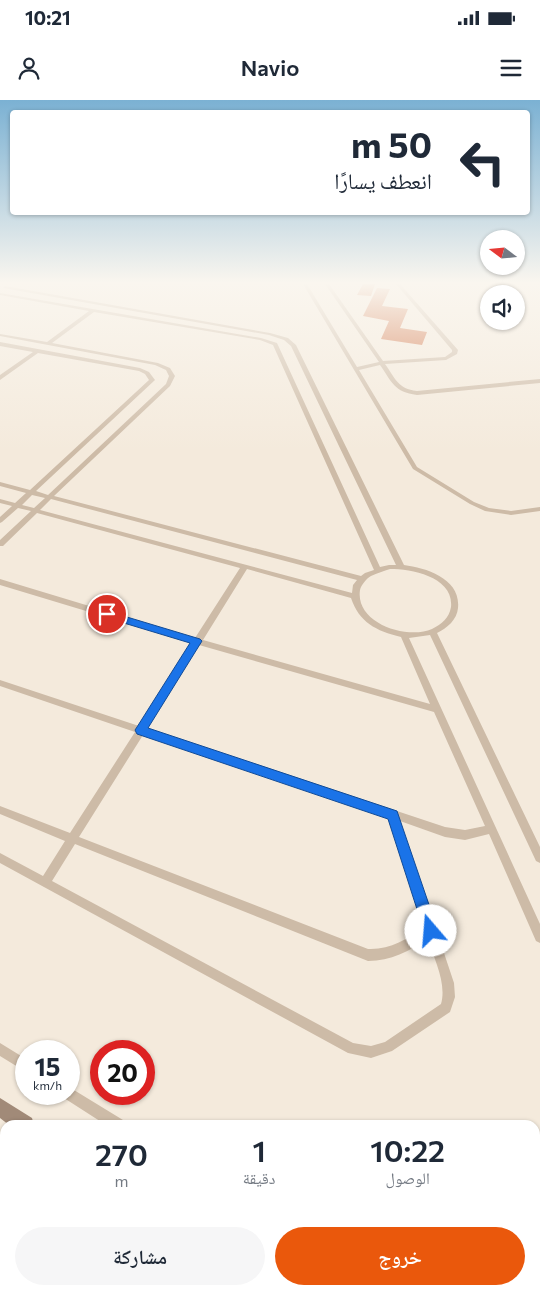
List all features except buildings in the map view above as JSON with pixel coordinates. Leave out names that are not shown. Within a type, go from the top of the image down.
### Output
[{"type":"street","points":[[0,1107],[18,1120]]},
{"type":"lane","points":[[0,544],[168,385],[172,376],[170,371],[160,366],[25,340]]},
{"type":"lane","points":[[48,344],[54,340]]},
{"type":"lane","points":[[263,340],[275,344],[378,570]]},
{"type":"lane","points":[[286,340],[293,345],[401,567]]},
{"type":"lane","points":[[338,340],[415,468],[472,503],[487,510],[511,513],[540,509]]},
{"type":"lane","points":[[366,340],[399,388],[407,392],[417,393],[537,381],[540,376]]},
{"type":"lane","points":[[356,369],[382,363],[446,358],[455,353],[455,350],[446,340]]},
{"type":"lane","points":[[0,344],[140,370],[150,375],[152,380],[0,521]]},
{"type":"lane","points":[[0,378],[37,351]]},
{"type":"lane","points":[[0,484],[362,579]]},
{"type":"lane","points":[[0,501],[354,596]]},
{"type":"lane","points":[[45,882],[245,566]]},
{"type":"lane","points":[[401,567],[428,572],[442,581],[452,593],[455,606],[451,619],[446,624],[432,632],[404,635],[384,630],[368,621],[358,609],[354,596],[362,579],[378,570],[401,567]]},
{"type":"lane","points":[[0,582],[197,641],[437,709]]},
{"type":"lane","points":[[432,632],[540,858]]},
{"type":"lane","points":[[404,635],[540,937]]},
{"type":"lane","points":[[0,683],[455,834],[477,833],[491,829]]},
{"type":"lane","points":[[0,810],[368,955],[389,954],[431,931]]},
{"type":"lane","points":[[0,858],[352,1049],[371,1052],[388,1047],[446,1008],[449,997],[448,983],[393,815]]},
{"type":"lane","points":[[0,1050],[15,1059]]},
{"type":"lane","points":[[80,1101],[110,1120]]},
{"type":"route","points":[[107,614],[197,641],[141,730],[393,815],[431,931]]}]
